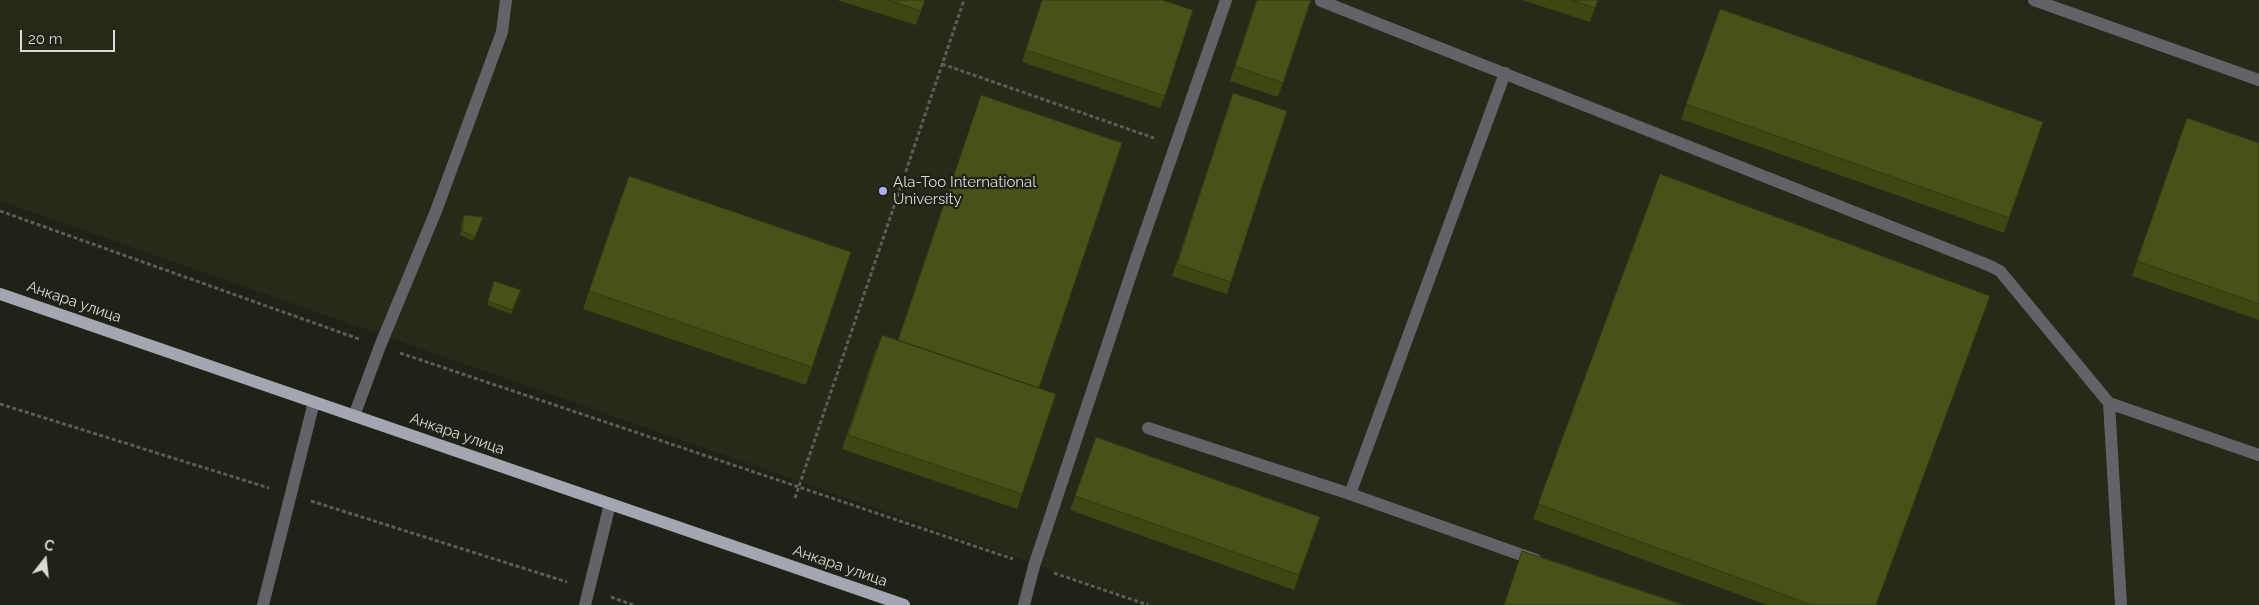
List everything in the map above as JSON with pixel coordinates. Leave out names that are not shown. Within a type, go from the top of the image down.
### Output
[{"type":"main road","name":"Анкара улица","points":[[0,294],[904,605]]},
{"type":"lane","points":[[354,416],[380,346],[436,212],[502,32],[506,0]]},
{"type":"lane","points":[[1024,605],[1034,566],[1226,0]]},
{"type":"lane","points":[[2034,0],[2259,80]]},
{"type":"lane","points":[[1321,1],[1988,265],[2000,272],[2109,403],[2259,455]]},
{"type":"lane","points":[[1350,494],[1505,73]]},
{"type":"lane","points":[[263,605],[314,402]]},
{"type":"lane","points":[[2109,403],[2121,605]]},
{"type":"lane","points":[[1148,428],[1350,494],[1545,563]]},
{"type":"lane","points":[[585,605],[610,504]]},
{"type":"path","points":[[795,498],[964,0]]},
{"type":"path","points":[[942,64],[1176,146]]},
{"type":"path","points":[[0,211],[380,346],[1148,605]]},
{"type":"path","points":[[0,404],[290,494],[589,589],[633,605]]},
{"type":"shaded area","points":[[0,0],[2259,0],[2259,605],[1151,605],[0,201]]},
{"type":"building","points":[[888,0],[925,0],[921,11]]},
{"type":"building","points":[[1042,0],[1162,0],[1193,10],[1165,96],[1026,50]]},
{"type":"building","points":[[1257,0],[1311,0],[1283,83],[1235,66]]},
{"type":"building","points":[[1572,0],[1598,0],[1595,8]]},
{"type":"building","points":[[1720,9],[2043,122],[2009,218],[1686,104]]},
{"type":"building","points":[[1233,93],[1287,111],[1231,282],[1177,264]]},
{"type":"building","points":[[981,95],[1122,143],[1039,388],[898,340]]},
{"type":"building","points":[[2187,118],[2259,143],[2259,304],[2137,261]]},
{"type":"building","points":[[1660,174],[1990,296],[1876,605],[1812,605],[1538,504]]},
{"type":"building","points":[[629,176],[851,252],[812,367],[589,291]]},
{"type":"building","points":[[464,215],[483,217],[475,237],[462,231]]},
{"type":"building","points":[[494,281],[521,290],[512,310],[488,301]]},
{"type":"building","points":[[882,335],[1056,394],[1022,494],[848,435]]},
{"type":"building","points":[[1096,437],[1320,517],[1299,575],[1075,496]]},
{"type":"building","points":[[1522,551],[1684,605],[1504,605]]},
{"type":"place","name":"Ala-Too International University","points":[[883,191]]}]
